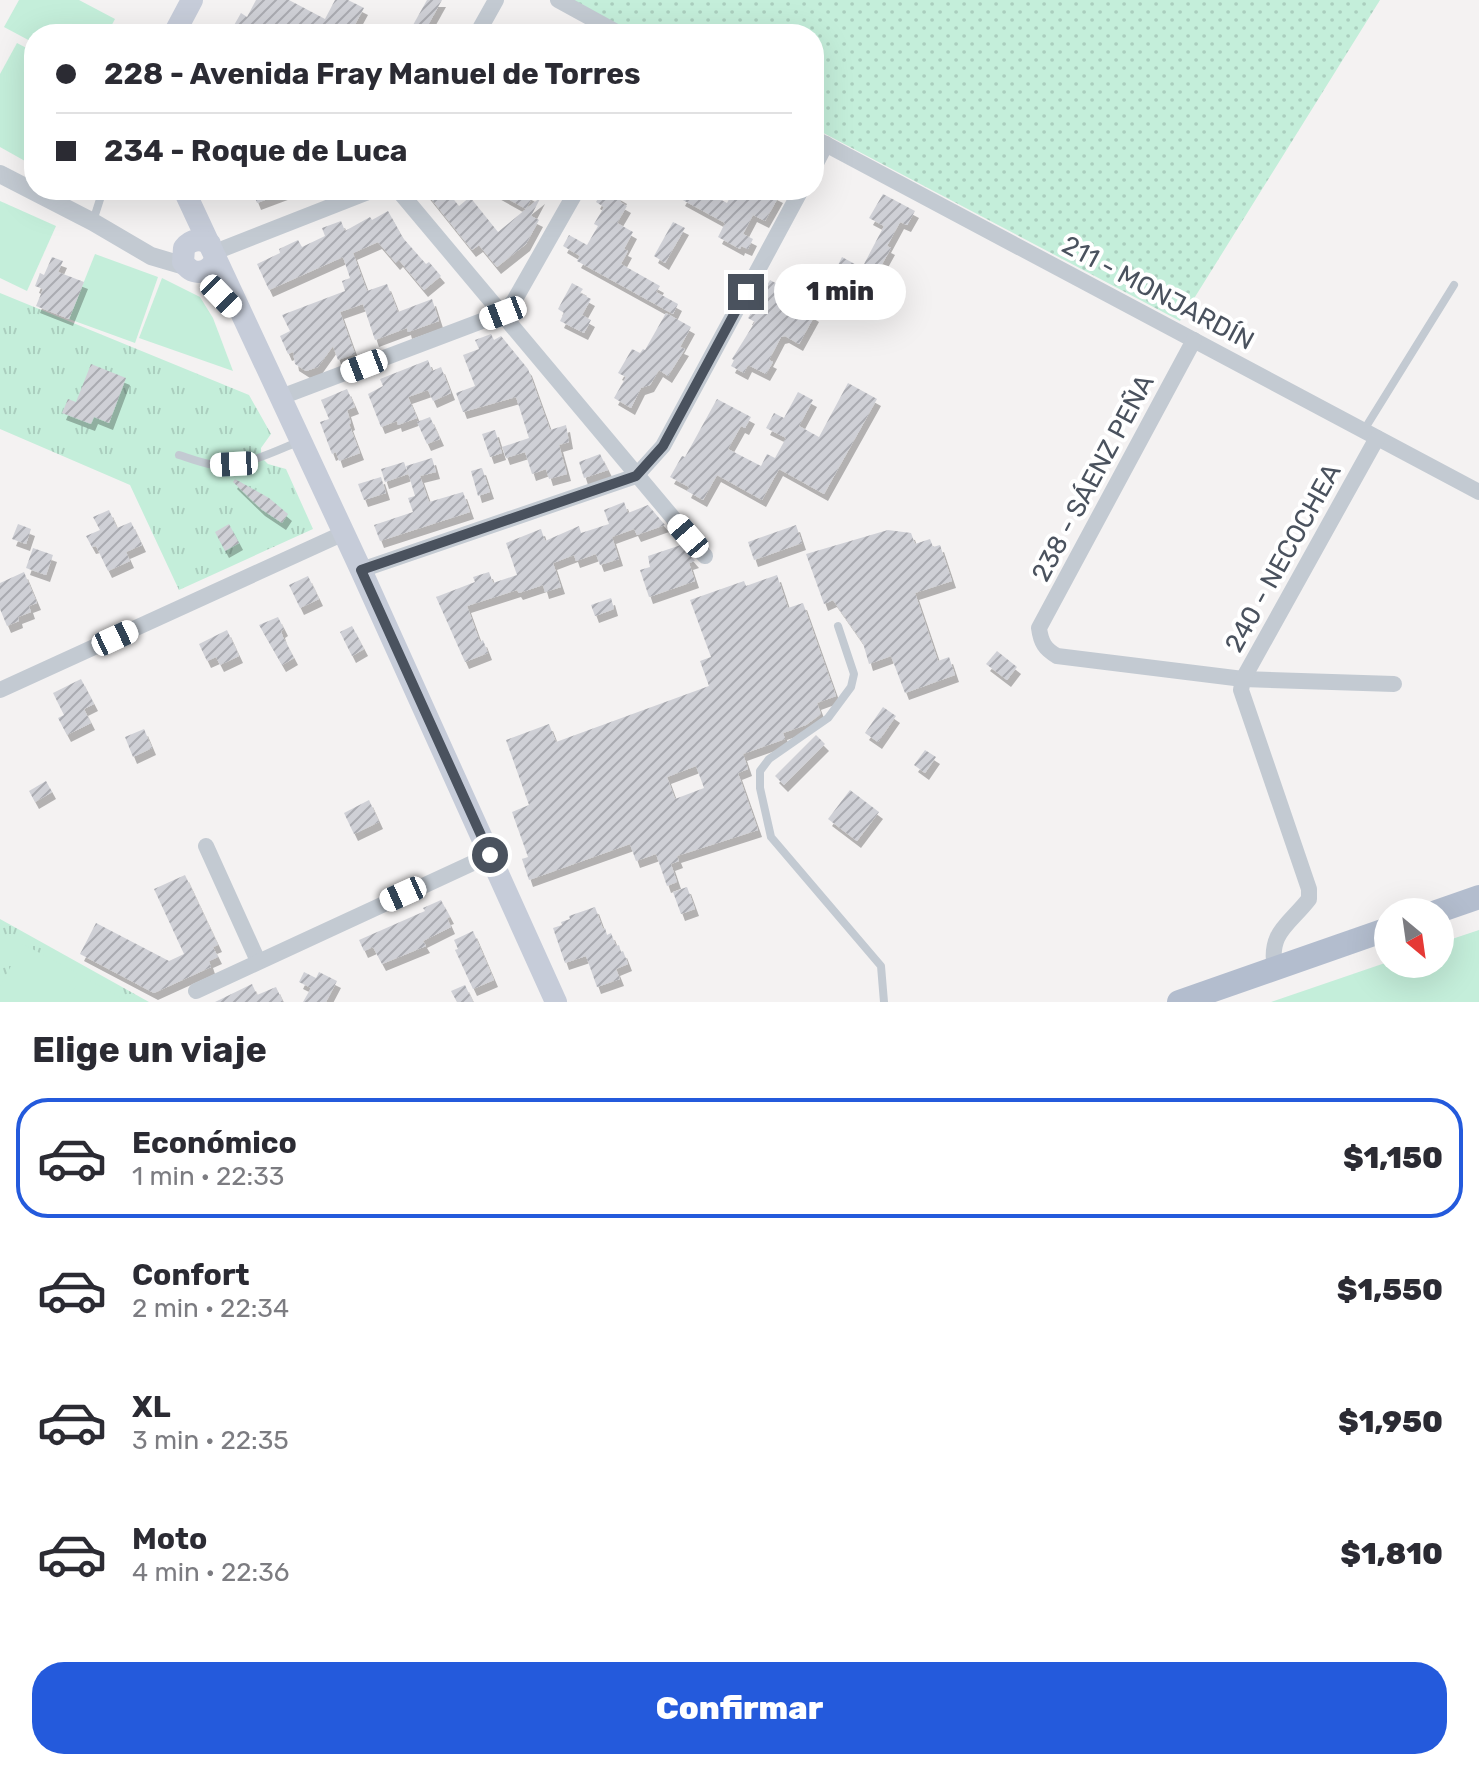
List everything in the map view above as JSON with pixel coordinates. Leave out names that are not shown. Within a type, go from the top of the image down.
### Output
[{"type":"main road","points":[[179,24],[192,0]]},
{"type":"main road","points":[[188,200],[361,570],[556,1002]]},
{"type":"main road","points":[[188,200],[188,258],[245,322]]},
{"type":"main road","points":[[188,258],[196,240],[214,252]]},
{"type":"main road","points":[[188,258],[205,272],[214,252]]},
{"type":"main road","points":[[1454,906],[1479,897]]},
{"type":"main road","points":[[1179,1002],[1374,934]]},
{"type":"street","points":[[483,24],[496,0]]},
{"type":"street","points":[[558,0],[602,24]]},
{"type":"street","name":"211 - MONJARDÍN","points":[[824,143],[1479,492]]},
{"type":"street","points":[[0,174],[24,186]]},
{"type":"street","points":[[50,200],[151,256],[166,254],[188,258]]},
{"type":"street","points":[[214,252],[347,200]]},
{"type":"street","points":[[407,200],[705,556]]},
{"type":"street","points":[[281,397],[503,313],[514,301],[571,200]]},
{"type":"street","points":[[361,570],[636,476],[663,446],[796,200]]},
{"type":"street","name":"238 - SÁENZ PEÑA","points":[[1194,340],[1039,628],[1046,650],[1057,656],[1243,679]]},
{"type":"street","name":"240 - NECOCHEA","points":[[1275,969],[1272,950],[1276,937],[1309,899],[1309,889],[1241,690],[1243,679],[1370,434]]},
{"type":"street","points":[[0,690],[344,533]]},
{"type":"street","points":[[1243,679],[1394,684]]},
{"type":"street","points":[[206,846],[258,961]]},
{"type":"street","points":[[196,991],[490,855]]},
{"type":"lane","points":[[93,222],[100,200]]},
{"type":"lane","points":[[1370,434],[1454,285]]},
{"type":"lane","points":[[179,455],[212,465],[234,464],[301,441]]},
{"type":"lane","points":[[838,626],[854,674],[851,687],[828,718],[769,759],[760,771],[760,788],[771,837],[881,966],[884,1002]]},
{"type":"green space","points":[[19,0],[79,0],[115,19],[112,24],[24,24],[24,38],[4,27]]},
{"type":"green space","points":[[571,0],[1380,0],[1180,321],[824,133],[824,24],[617,24]]},
{"type":"green space","points":[[17,43],[24,47],[24,160],[0,147],[0,74]]},
{"type":"green space","points":[[0,201],[56,226],[27,291],[0,278]]},
{"type":"green space","points":[[95,254],[158,277],[135,343],[69,319]]},
{"type":"green space","points":[[162,278],[200,297],[213,318],[233,371],[139,338]]},
{"type":"green space","points":[[0,293],[249,395],[271,434],[261,448],[261,457],[268,464],[286,469],[313,529],[179,590],[130,485],[0,429]]},
{"type":"green space","points":[[0,919],[149,1002],[0,1002]]},
{"type":"green space","points":[[1479,930],[1479,1002],[1271,1002],[1374,967],[1374,978],[1454,978],[1454,938]]},
{"type":"green space","points":[[23,944],[77,973],[61,1002],[0,1002],[0,986]]},
{"type":"green space","points":[[81,976],[129,1002],[67,1002]]},
{"type":"building","points":[[256,0],[289,0],[325,19],[335,0],[348,0],[364,8],[355,24],[235,24],[241,13],[247,17]]},
{"type":"building","points":[[427,0],[442,0],[429,24],[414,24]]},
{"type":"building","points":[[883,194],[915,211],[907,225],[900,222],[887,246],[891,248],[876,275],[882,278],[875,290],[836,269],[842,257],[862,268],[884,226],[869,218]]},
{"type":"building","points":[[432,200],[454,200],[459,206],[466,200],[472,200],[498,232],[539,200],[531,216],[539,220],[526,244],[497,267],[479,245],[472,250]]},
{"type":"building","points":[[510,200],[531,200],[526,209]]},
{"type":"building","points":[[621,200],[627,206],[617,223],[633,232],[624,249],[628,251],[621,264],[660,286],[656,292],[678,304],[673,314],[577,261],[580,256],[563,246],[569,235],[587,245],[604,207],[596,202]]},
{"type":"building","points":[[683,200],[721,200],[727,203],[729,200],[777,200],[765,221],[753,215],[743,234],[753,239],[748,249],[741,246],[740,249],[718,237],[725,223]]},
{"type":"building","points":[[388,211],[403,238],[441,276],[424,290],[399,260],[396,263],[378,242],[353,253],[367,291],[387,284],[398,312],[432,299],[439,321],[375,340],[363,304],[340,312],[355,354],[338,360],[333,346],[318,367],[306,371],[295,364],[293,352],[288,354],[280,336],[290,331],[282,315],[345,291],[342,281],[350,278],[343,257],[269,290],[257,264],[298,240],[302,247],[325,236],[322,228],[341,221],[345,231]]},
{"type":"building","points":[[673,222],[685,228],[665,263],[654,256]]},
{"type":"building","points":[[52,257],[63,261],[58,272],[84,282],[69,319],[36,306],[43,289],[35,286]]},
{"type":"building","points":[[787,274],[813,288],[802,307],[815,315],[799,344],[781,337],[769,360],[773,362],[766,374],[748,365],[744,373],[731,366],[732,359],[755,322],[748,318],[770,280],[781,286]]},
{"type":"building","points":[[572,283],[583,289],[580,293],[591,299],[582,315],[591,320],[584,333],[560,321],[564,313],[558,309]]},
{"type":"building","points":[[666,313],[691,327],[680,347],[685,349],[668,376],[659,370],[650,385],[641,388],[631,408],[614,398],[626,377],[618,373],[632,349],[640,353],[645,350]]},
{"type":"building","points":[[491,334],[494,340],[501,336],[528,369],[550,430],[566,425],[569,442],[559,445],[567,474],[549,479],[546,469],[532,474],[525,452],[506,458],[502,447],[529,438],[516,397],[463,412],[456,393],[475,386],[463,355],[479,349],[475,340]]},
{"type":"building","points":[[428,360],[432,371],[441,367],[451,393],[433,401],[428,390],[408,397],[417,418],[381,427],[368,394],[383,386],[380,379]]},
{"type":"building","points":[[91,364],[126,378],[109,423],[94,417],[91,424],[62,413],[68,399],[76,402]]},
{"type":"building","points":[[848,383],[877,399],[824,494],[779,469],[762,500],[717,475],[703,500],[687,491],[689,487],[670,477],[682,456],[685,457],[717,399],[751,417],[745,428],[741,426],[728,449],[761,466],[767,454],[775,458],[786,438],[766,428],[774,413],[784,418],[798,392],[813,400],[799,426],[819,437]]},
{"type":"building","points":[[347,389],[355,407],[347,410],[349,424],[360,453],[339,461],[336,452],[332,454],[320,422],[329,419],[321,400]]},
{"type":"building","points":[[430,417],[440,439],[427,444],[417,422]]},
{"type":"building","points":[[495,430],[502,453],[490,457],[482,434]]},
{"type":"building","points":[[600,454],[608,470],[584,478],[579,462]]},
{"type":"building","points":[[432,458],[436,472],[420,476],[429,502],[463,492],[470,512],[380,541],[374,525],[413,512],[408,498],[415,496],[406,466]]},
{"type":"building","points":[[404,462],[408,474],[385,482],[381,469]]},
{"type":"building","points":[[482,468],[490,492],[478,496],[471,471]]},
{"type":"building","points":[[381,477],[386,493],[364,500],[358,484]]},
{"type":"building","points":[[235,479],[269,498],[288,514],[282,523],[261,509],[233,482]]},
{"type":"building","points":[[624,502],[628,513],[648,505],[665,525],[637,535],[634,529],[612,537],[619,559],[600,565],[596,554],[576,561],[574,555],[553,563],[561,587],[545,592],[543,585],[519,593],[517,590],[467,606],[480,642],[483,640],[488,653],[465,662],[436,597],[475,582],[473,577],[489,572],[493,583],[517,575],[506,543],[541,529],[545,541],[579,526],[581,533],[609,524],[604,510]]},
{"type":"building","points":[[109,510],[117,528],[131,522],[142,545],[126,552],[130,561],[108,571],[96,546],[92,547],[86,536],[100,530],[93,517]]},
{"type":"building","points":[[18,524],[31,529],[26,544],[12,539]]},
{"type":"building","points":[[229,524],[239,543],[225,551],[215,532]]},
{"type":"building","points":[[796,525],[802,543],[754,560],[748,542]]},
{"type":"building","points":[[888,530],[911,533],[915,544],[930,539],[933,547],[940,545],[952,581],[915,593],[938,661],[949,657],[955,675],[905,693],[891,656],[869,664],[863,643],[833,600],[824,604],[806,554]]},
{"type":"building","points":[[681,545],[695,561],[689,563],[695,581],[649,597],[640,570],[650,567],[648,556]]},
{"type":"building","points":[[33,548],[53,555],[46,575],[26,568]]},
{"type":"building","points":[[24,572],[37,603],[29,606],[31,612],[7,626],[0,609],[0,583]]},
{"type":"building","points":[[777,575],[788,608],[803,603],[836,696],[817,703],[821,714],[806,725],[783,733],[785,739],[743,754],[748,769],[738,773],[758,830],[677,856],[679,861],[671,864],[677,882],[667,886],[656,854],[636,861],[630,844],[529,880],[522,859],[528,857],[512,812],[529,805],[506,740],[549,724],[556,742],[709,686],[700,661],[711,657],[690,600],[744,581],[746,586]],"holes":[[[696,766],[704,788],[675,799],[667,777]]]},
{"type":"building","points":[[308,576],[319,599],[300,608],[289,585]]},
{"type":"building","points":[[611,598],[614,609],[595,616],[591,605]]},
{"type":"building","points":[[278,617],[284,629],[281,631],[283,637],[294,658],[282,665],[259,625]]},
{"type":"building","points":[[352,626],[364,649],[352,656],[340,632]]},
{"type":"building","points":[[227,630],[239,656],[220,665],[216,657],[207,661],[199,644]]},
{"type":"building","points":[[997,651],[1017,667],[1007,680],[986,664]]},
{"type":"building","points":[[81,679],[94,704],[84,709],[91,723],[67,735],[58,718],[64,715],[53,693]]},
{"type":"building","points":[[883,707],[896,716],[878,742],[865,733]]},
{"type":"building","points":[[144,729],[152,748],[133,757],[125,737]]},
{"type":"building","points":[[816,735],[825,744],[784,785],[775,776]]},
{"type":"building","points":[[925,750],[936,757],[925,773],[914,765]]},
{"type":"building","points":[[46,781],[52,792],[35,802],[29,791]]},
{"type":"building","points":[[850,790],[879,812],[857,841],[828,819]]},
{"type":"building","points":[[369,800],[379,822],[354,834],[344,813]]},
{"type":"building","points":[[185,875],[218,945],[213,947],[218,957],[209,961],[211,967],[154,993],[80,954],[96,923],[169,961],[184,954],[154,889]]},
{"type":"building","points":[[687,887],[695,909],[681,914],[673,892]]},
{"type":"building","points":[[441,900],[450,917],[447,918],[451,927],[423,941],[426,946],[382,964],[373,947],[364,951],[359,940],[425,911],[423,908]]},
{"type":"building","points":[[595,907],[603,929],[607,935],[611,933],[628,964],[616,969],[620,979],[597,987],[586,956],[565,963],[553,928],[570,919],[569,916]]},
{"type":"building","points":[[473,931],[494,980],[473,989],[455,950],[458,949],[454,940]]},
{"type":"building","points":[[304,972],[316,978],[319,972],[337,981],[326,1002],[303,1002],[311,988],[299,982]]},
{"type":"building","points":[[252,984],[257,995],[276,987],[283,1002],[215,1002]]},
{"type":"building","points":[[465,985],[473,1002],[457,1002],[451,991]]},
{"type":"route","points":[[490,855],[361,570],[636,476],[663,446],[746,292]]}]
